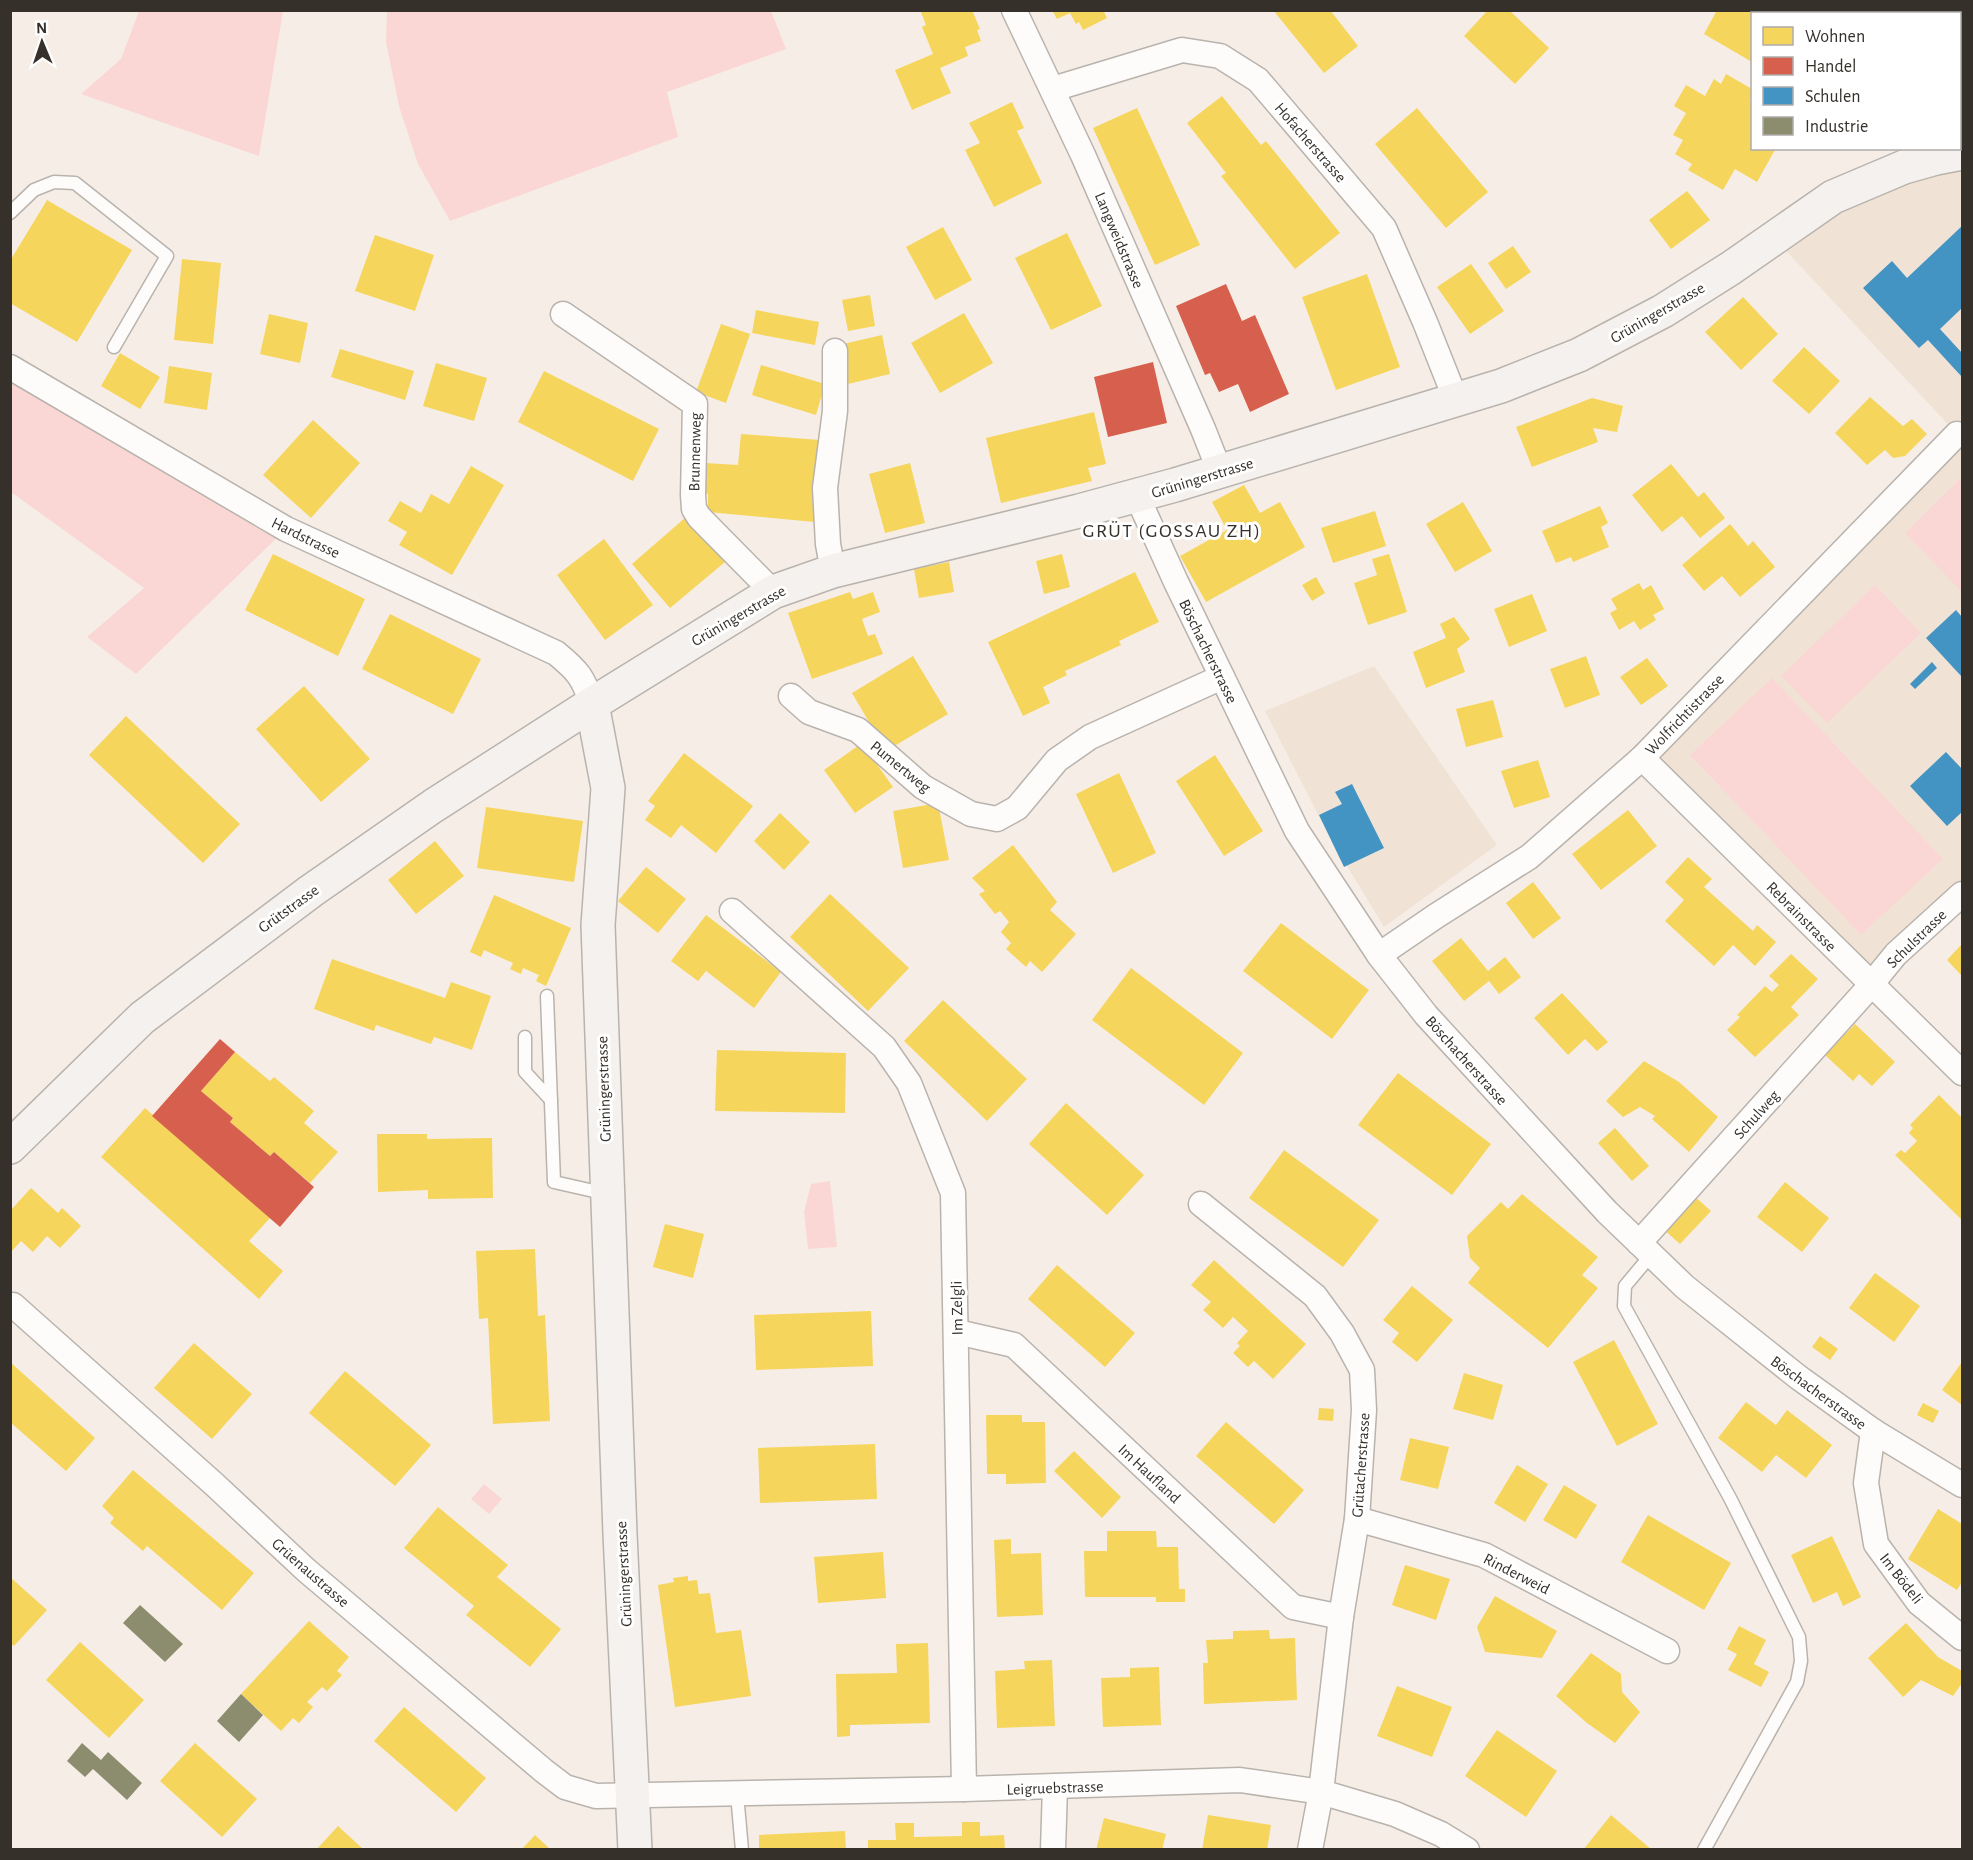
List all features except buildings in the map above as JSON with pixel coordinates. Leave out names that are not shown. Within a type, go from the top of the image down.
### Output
[{"type":"main road","name":"Grüningerstrasse","points":[[635,1850],[620,1534],[598,925],[608,788],[592,704],[773,592],[833,571],[1137,496],[1220,472],[1501,386],[1579,355],[1663,311],[1731,268],[1833,197],[1904,167],[1962,153]]},
{"type":"main road","name":"Grütstrasse","points":[[10,1148],[142,1018],[210,966],[311,891],[424,812],[592,704]]},
{"type":"street","name":"Langweidstrasse","points":[[1014,10],[1053,89],[1220,472]]},
{"type":"street","name":"Hofacherstrasse","points":[[1053,89],[1182,50],[1220,56],[1258,80],[1384,228],[1456,400]]},
{"type":"street","name":"Brunnenweg","points":[[563,314],[695,404],[694,509],[699,517],[773,592]]},
{"type":"street","points":[[833,571],[828,544],[825,488],[835,411],[836,351]]},
{"type":"street","name":"Hardstrasse","points":[[10,367],[286,529],[556,653],[578,670],[592,704]]},
{"type":"street","name":"Wolfrichtistrasse","points":[[1378,955],[1529,857],[1642,758],[1957,434]]},
{"type":"street","name":"Böschacherstrasse","points":[[1137,496],[1176,582],[1297,831],[1378,955],[1426,1015],[1606,1212],[1730,1325],[1873,1431],[1962,1485]]},
{"type":"street","name":"Pumertweg","points":[[791,696],[809,712],[858,730],[922,787],[971,814],[997,819],[1017,808],[1057,760],[1090,737],[1222,677]]},
{"type":"street","name":"Rebrainstrasse","points":[[1642,758],[1962,1073]]},
{"type":"street","name":"Schulstrasse","points":[[1872,985],[1896,954],[1962,894]]},
{"type":"street","name":"Im Zelgli","points":[[732,911],[884,1047],[909,1083],[953,1193],[964,1790]]},
{"type":"street","name":"Schulweg","points":[[1645,1249],[1872,985]]},
{"type":"street","name":"Grütacherstrasse","points":[[1201,1204],[1316,1296],[1342,1333],[1362,1370],[1364,1410],[1357,1519],[1341,1617],[1321,1791],[1310,1850]]},
{"type":"street","name":"Grüenaustrasse","points":[[13,1305],[215,1485],[306,1570],[544,1771],[565,1787],[596,1796],[632,1795]]},
{"type":"street","name":"Im Haufland","points":[[957,1332],[1014,1346],[1293,1607],[1341,1617]]},
{"type":"street","name":"Im Bödeli","points":[[1873,1431],[1866,1483],[1876,1544],[1919,1603],[1962,1638]]},
{"type":"street","name":"Rinderweid","points":[[1357,1519],[1484,1555],[1667,1651]]},
{"type":"street","name":"Leigruebstrasse","points":[[632,1795],[964,1790],[1240,1780],[1321,1791],[1395,1814],[1442,1834],[1467,1850]]},
{"type":"street","points":[[1053,1850],[1055,1787]]},
{"type":"lane","points":[[10,213],[34,190],[54,183],[75,183],[166,256],[114,347]]},
{"type":"lane","points":[[547,996],[554,1182],[607,1194]]},
{"type":"lane","points":[[525,1037],[525,1072],[551,1100]]},
{"type":"lane","points":[[1645,1249],[1625,1286],[1624,1306],[1735,1509],[1798,1637],[1801,1661],[1797,1682],[1704,1850]]},
{"type":"lane","points":[[737,1794],[742,1850]]},
{"type":"shaded area","points":[[139,11],[283,11],[259,156],[81,94],[121,59]]},
{"type":"shaded area","points":[[387,11],[771,11],[786,49],[667,92],[678,137],[450,221],[418,164],[399,106],[386,42]]},
{"type":"shaded area","points":[[1962,153],[1962,897],[1872,985],[1642,758],[1957,434],[1773,237]]},
{"type":"shaded area","points":[[11,367],[286,529],[136,674],[87,637],[144,588],[11,492]]},
{"type":"shaded area","points":[[1962,477],[1962,592],[1905,533]]},
{"type":"shaded area","points":[[1875,585],[1921,633],[1827,723],[1781,676]]},
{"type":"shaded area","points":[[1374,666],[1497,845],[1384,927],[1329,836],[1265,711]]},
{"type":"shaded area","points":[[1772,678],[1943,859],[1861,935],[1690,755]]},
{"type":"shaded area","points":[[830,1181],[837,1247],[808,1249],[804,1212],[811,1184]]},
{"type":"shaded area","points":[[484,1484],[502,1499],[489,1514],[471,1499]]},
{"type":"district","name":"GRÜT (GOSSAU ZH)","points":[[1172,530]]}]
